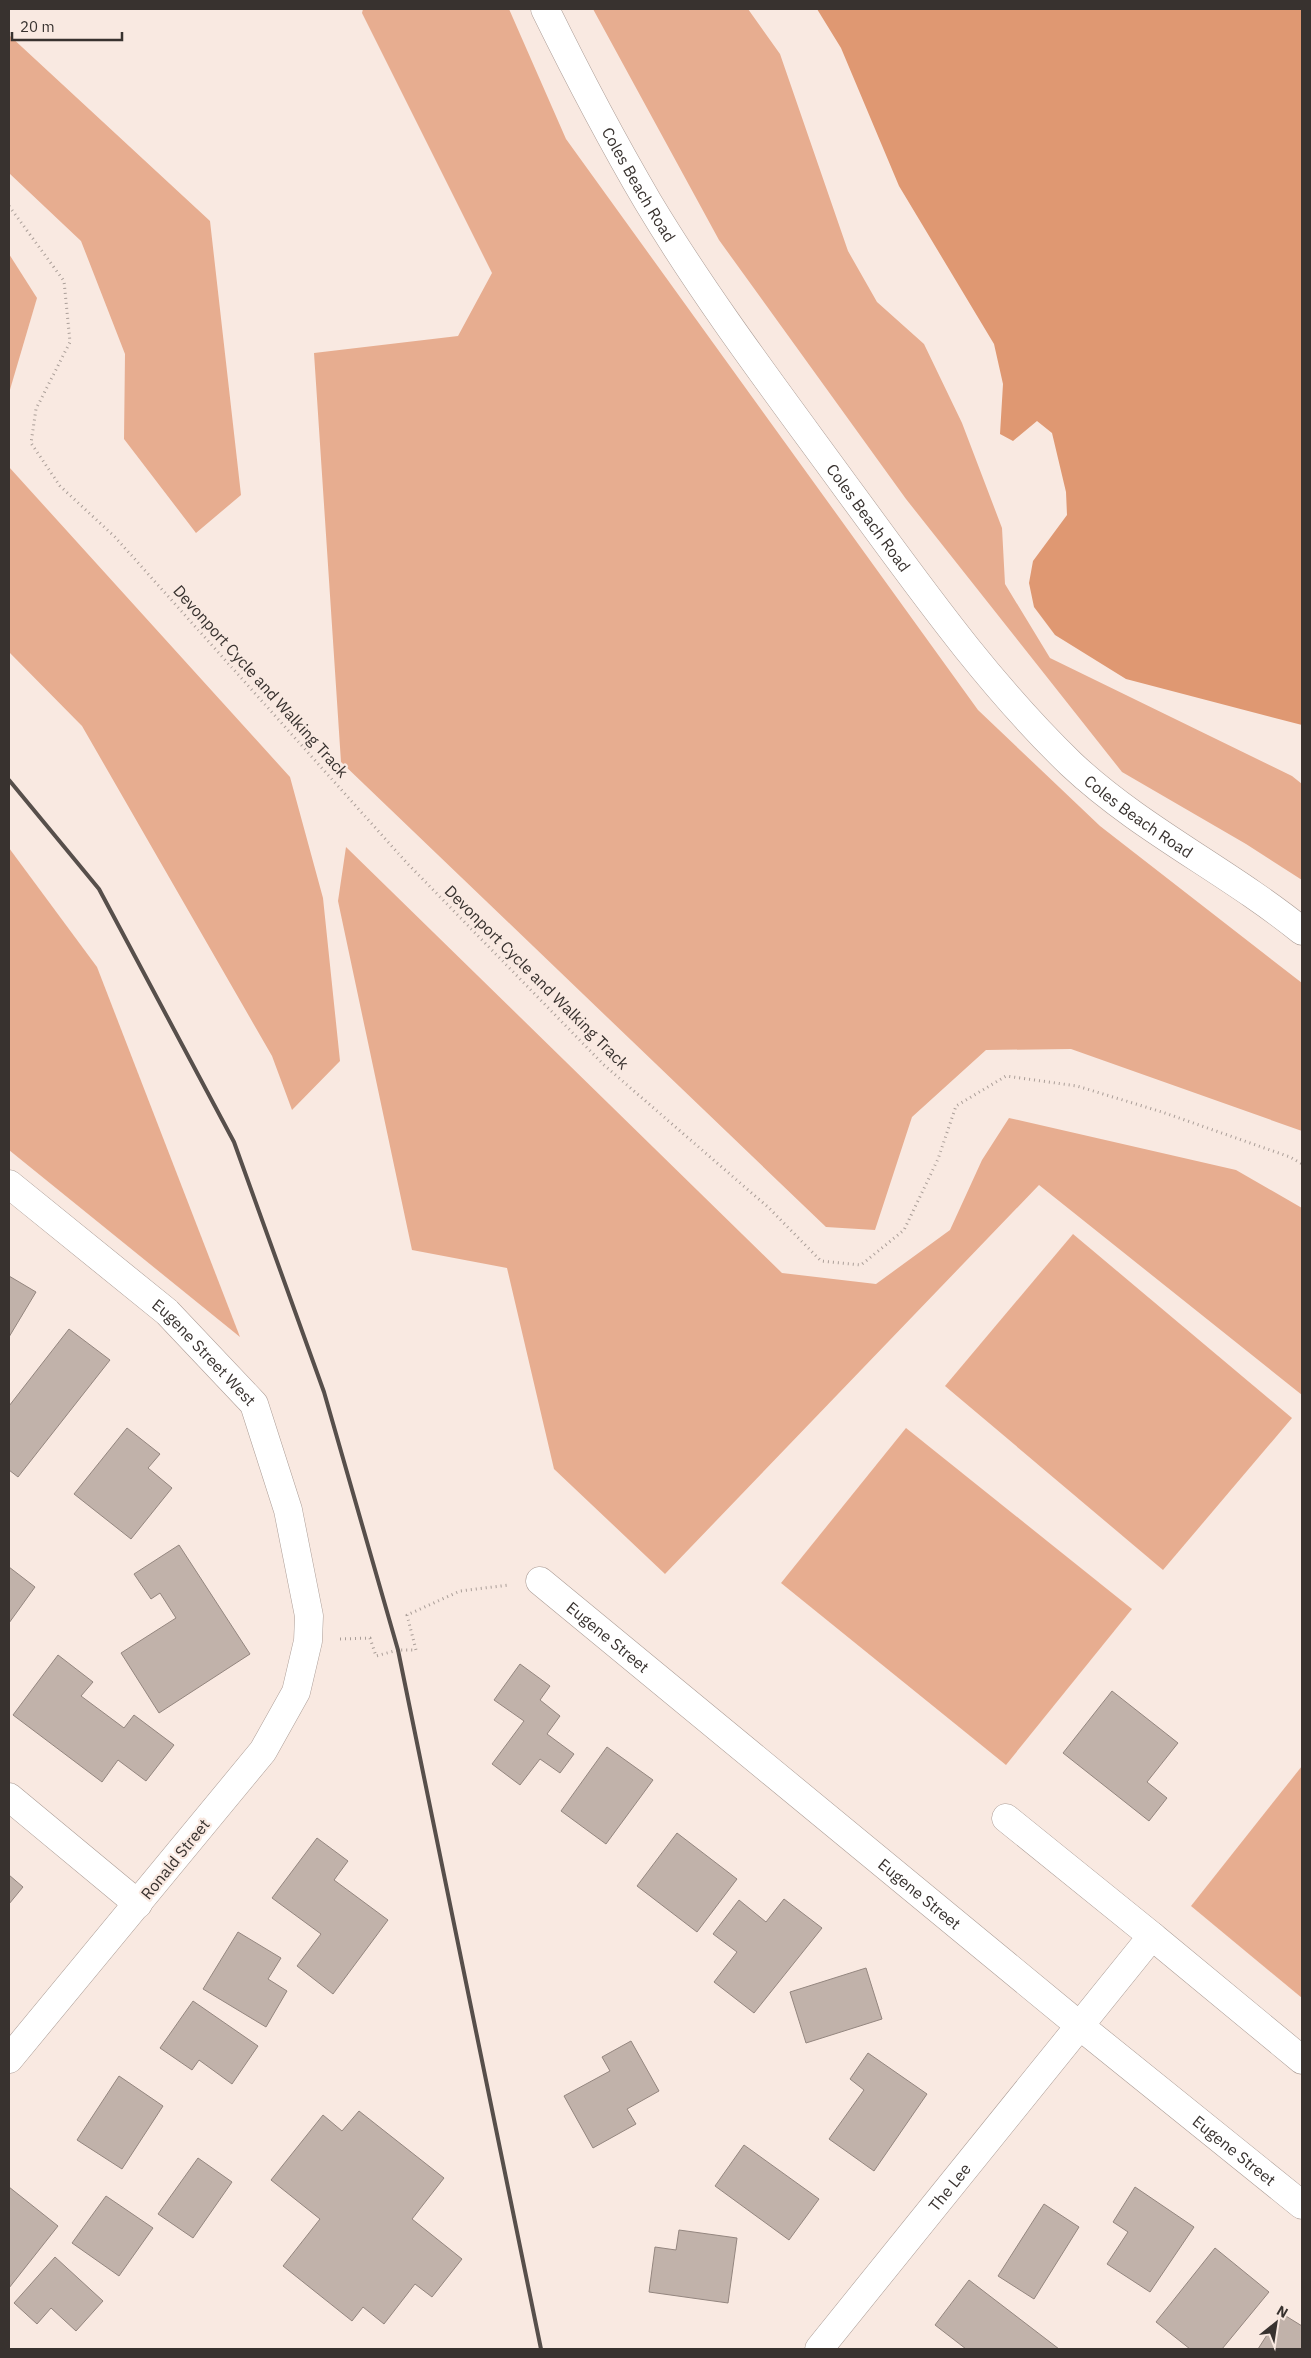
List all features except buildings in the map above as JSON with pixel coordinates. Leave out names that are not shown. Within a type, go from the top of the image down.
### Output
[{"type":"street","name":"Coles Beach Road","points":[[545,9],[572,63],[648,202],[731,327],[920,588],[982,669],[1026,719],[1074,766],[1128,810],[1273,907],[1302,931]]},
{"type":"street","name":"Eugene Street West","points":[[9,1184],[167,1312],[254,1404],[288,1510],[309,1616],[308,1641]]},
{"type":"street","name":"Eugene Street","points":[[540,1581],[1080,2026],[1302,2205]]},
{"type":"street","name":"Ronald Street","points":[[9,2059],[263,1751],[296,1692],[308,1641]]},
{"type":"street","points":[[9,1797],[138,1904]]},
{"type":"street","points":[[1006,1818],[1302,2060]]},
{"type":"street","name":"The Lee","points":[[819,2349],[1152,1936]]},
{"type":"path","name":"Devonport Cycle and Walking Track","points":[[9,206],[64,281],[70,342],[36,409],[30,443],[60,486],[115,537],[406,862],[604,1065],[769,1208],[821,1261],[861,1265],[904,1230],[938,1160],[956,1106],[1006,1076],[1077,1086],[1162,1112],[1290,1157],[1302,1164]]},
{"type":"path","points":[[308,1641],[370,1638],[376,1656],[398,1650],[416,1650],[407,1615],[460,1591],[540,1581]]},
{"type":"shaded area","points":[[363,9],[509,9],[566,139],[978,710],[1100,826],[1302,983],[1302,1131],[1071,1049],[986,1050],[912,1117],[875,1230],[826,1227],[341,762],[314,353],[458,336],[492,273],[362,13]]},
{"type":"shaded area","points":[[593,9],[748,9],[780,54],[848,251],[877,302],[924,344],[962,423],[1002,528],[1005,584],[1050,658],[1292,776],[1302,784],[1302,880],[1246,844],[1122,772],[906,499],[719,240]]},
{"type":"shaded area","points":[[817,9],[1302,9],[1302,725],[1126,679],[1055,635],[1034,607],[1029,583],[1033,561],[1067,515],[1066,492],[1052,433],[1037,421],[1013,441],[1000,434],[1003,384],[994,344],[899,186],[841,48]]},
{"type":"shaded area","points":[[9,35],[210,221],[241,495],[196,533],[124,439],[125,354],[81,241],[9,173]]},
{"type":"shaded area","points":[[9,254],[37,298],[9,393]]},
{"type":"shaded area","points":[[9,467],[290,777],[323,898],[340,1061],[292,1110],[272,1056],[82,726],[9,652]]},
{"type":"shaded area","points":[[346,847],[782,1273],[876,1284],[950,1230],[982,1160],[1009,1118],[1236,1170],[1302,1208],[1302,1395],[1039,1185],[665,1574],[554,1469],[507,1268],[412,1250],[338,901]]},
{"type":"shaded area","points":[[9,848],[97,967],[240,1337],[9,1150]]},
{"type":"shaded area","points":[[1073,1234],[1292,1418],[1163,1570],[945,1386]]},
{"type":"shaded area","points":[[906,1428],[1132,1609],[1006,1765],[781,1583]]},
{"type":"shaded area","points":[[1302,1766],[1302,1998],[1191,1906]]},
{"type":"railway","points":[[9,780],[99,889],[234,1142],[324,1392],[398,1650],[541,2349]]}]
